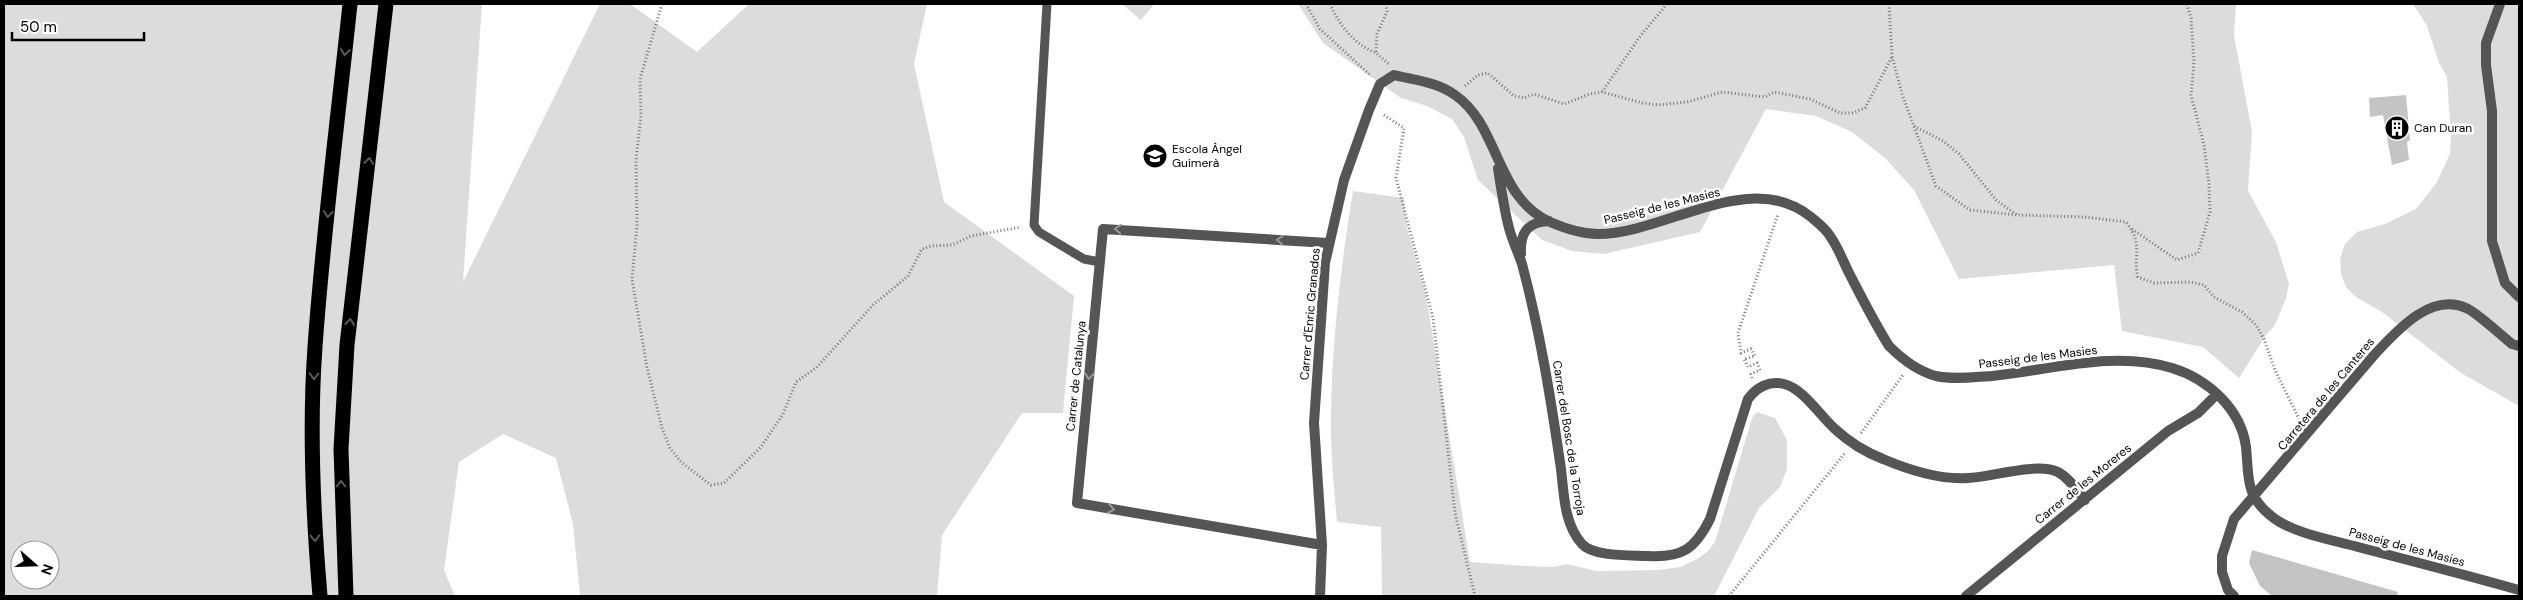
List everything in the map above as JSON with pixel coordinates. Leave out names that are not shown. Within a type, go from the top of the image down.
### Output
[{"type":"highway","points":[[320,596],[314,491],[314,348],[350,4]]},
{"type":"highway","points":[[346,596],[341,449],[347,345],[386,4]]},
{"type":"street","points":[[2500,4],[2486,43],[2492,111],[2492,241],[2505,283],[2519,296]]},
{"type":"street","points":[[1380,84],[1394,75],[1435,85],[1455,94],[1471,111],[1486,134],[1497,160]]},
{"type":"street","name":"Carrer d'Enric Granados","points":[[1320,596],[1322,545],[1314,423],[1325,263],[1328,243],[1344,180],[1380,84]]},
{"type":"street","name":"Passeig de les Masies","points":[[1497,160],[1512,189],[1535,212],[1549,221],[1578,231],[1598,234],[1660,221],[1739,199],[1762,198],[1782,201],[1806,213],[1830,235],[1873,320],[1889,346],[1899,356],[1923,371],[1949,378],[1977,377],[2117,360],[2172,368],[2204,384],[2217,394],[2234,413],[2242,430],[2248,480],[2254,499],[2270,516],[2293,528],[2519,590]]},
{"type":"street","name":"Carrer del Bosc de la Torroja","points":[[1497,160],[1509,229],[1522,263],[1548,374],[1566,510],[1574,532],[1583,546],[1601,553],[1658,557],[1677,554],[1691,549],[1710,519],[1742,414],[1756,388]]},
{"type":"street","points":[[1522,263],[1522,236],[1526,228],[1532,224],[1549,221]]},
{"type":"street","name":"Carrer de Catalunya","points":[[1322,545],[1077,503],[1103,228],[1328,243]]},
{"type":"street","name":"Carretera de les Canteres","points":[[2234,596],[2228,590],[2222,572],[2222,556],[2234,519],[2254,499],[2374,354],[2395,332],[2421,313],[2442,304],[2466,308],[2512,344],[2519,346]]},
{"type":"street","points":[[1756,388],[1783,384],[1796,390],[1819,414],[1853,444],[1894,464],[1936,476],[1967,478],[2040,469],[2058,472],[2071,483],[2085,500]]},
{"type":"street","name":"Carrer de les Moreres","points":[[1966,596],[2168,431],[2198,413],[2217,394]]},
{"type":"lane","points":[[1047,4],[1034,225],[1039,232],[1084,260],[1100,262]]},
{"type":"path","points":[[662,4],[640,78],[641,115],[636,160],[637,226],[632,279],[647,367],[662,428],[670,448],[681,462],[711,485],[724,483],[761,447],[783,414],[796,382],[816,368],[873,305],[908,276],[922,249],[931,246],[952,245],[971,236],[1034,225]]},
{"type":"path","points":[[1306,4],[1320,29],[1380,84]]},
{"type":"path","points":[[1330,4],[1341,26],[1360,46],[1393,65],[1394,75]]},
{"type":"path","points":[[1376,54],[1377,34],[1387,12],[1386,4]]},
{"type":"path","points":[[1602,92],[1641,35],[1667,4]]},
{"type":"path","points":[[1889,4],[1892,56],[1913,125],[1936,186],[1970,210],[2017,215],[2085,217],[2126,222],[2131,228],[2177,260],[2198,253],[2210,212],[2204,145],[2191,95],[2194,62],[2191,18],[2187,4]]},
{"type":"path","points":[[1455,94],[1478,75],[1488,74],[1514,96],[1524,98],[1534,94],[1564,104],[1590,94],[1602,92],[1658,105],[1687,102],[1722,92],[1764,97],[1774,92],[1810,100],[1840,113],[1853,113],[1865,108],[1892,56]]},
{"type":"path","points":[[1384,115],[1404,128],[1396,178],[1433,318],[1455,512],[1475,596]]},
{"type":"path","points":[[1913,125],[1943,141],[1959,154],[1997,201],[2017,215]]},
{"type":"path","points":[[1756,388],[1751,374],[1760,370],[1757,364],[1748,367],[1744,360],[1755,356],[1751,349],[1742,353],[1738,333],[1782,201]]},
{"type":"path","points":[[2131,228],[2138,246],[2138,277],[2154,283],[2190,282],[2204,284],[2214,297],[2242,312],[2256,325],[2264,339],[2275,370],[2307,434]]},
{"type":"path","points":[[1729,596],[1853,444],[1900,379]]},
{"type":"shaded area","points":[[4,4],[482,4],[463,282],[600,4],[630,4],[697,52],[749,4],[927,4],[914,64],[944,202],[1074,296],[1063,413],[1022,413],[942,535],[937,596],[580,596],[573,524],[556,458],[503,434],[459,462],[444,570],[455,596],[4,596]]},
{"type":"shaded area","points":[[1122,4],[1154,4],[1141,20]]},
{"type":"shaded area","points":[[1298,4],[2236,4],[2234,35],[2252,132],[2248,191],[2276,242],[2289,284],[2286,298],[2275,325],[2266,335],[2239,378],[2203,347],[2122,331],[2114,265],[1959,279],[1914,190],[1885,158],[1852,132],[1816,116],[1766,109],[1700,232],[1604,254],[1572,251],[1542,240],[1478,180],[1464,137],[1452,119],[1427,106],[1401,98],[1323,43]]},
{"type":"shaded area","points":[[2413,4],[2519,4],[2519,406],[2461,373],[2382,312],[2356,297],[2346,287],[2341,274],[2340,259],[2345,244],[2357,232],[2385,224],[2416,209],[2437,182],[2450,154],[2451,137],[2447,77],[2439,63],[2427,26]]},
{"type":"shaded area","points":[[1353,191],[1404,198],[1407,228],[1426,295],[1470,562],[1553,567],[1567,564],[1596,571],[1658,570],[1680,567],[1697,559],[1707,552],[1715,542],[1752,418],[1757,412],[1775,418],[1787,440],[1787,469],[1780,487],[1759,508],[1714,596],[1382,596],[1381,527],[1337,522],[1332,468],[1331,415],[1335,331]]},
{"type":"building","name":"Can Duran","points":[[2406,95],[2410,140],[2407,142],[2409,160],[2392,165],[2383,115],[2370,117],[2369,98]]},
{"type":"building","points":[[2252,550],[2398,592],[2397,596],[2272,596],[2260,586],[2249,563]]},
{"type":"place","name":"Can Duran","points":[[2397,128]]},
{"type":"place","name":"Escola Àngel Guimerà","points":[[1155,156]]}]
